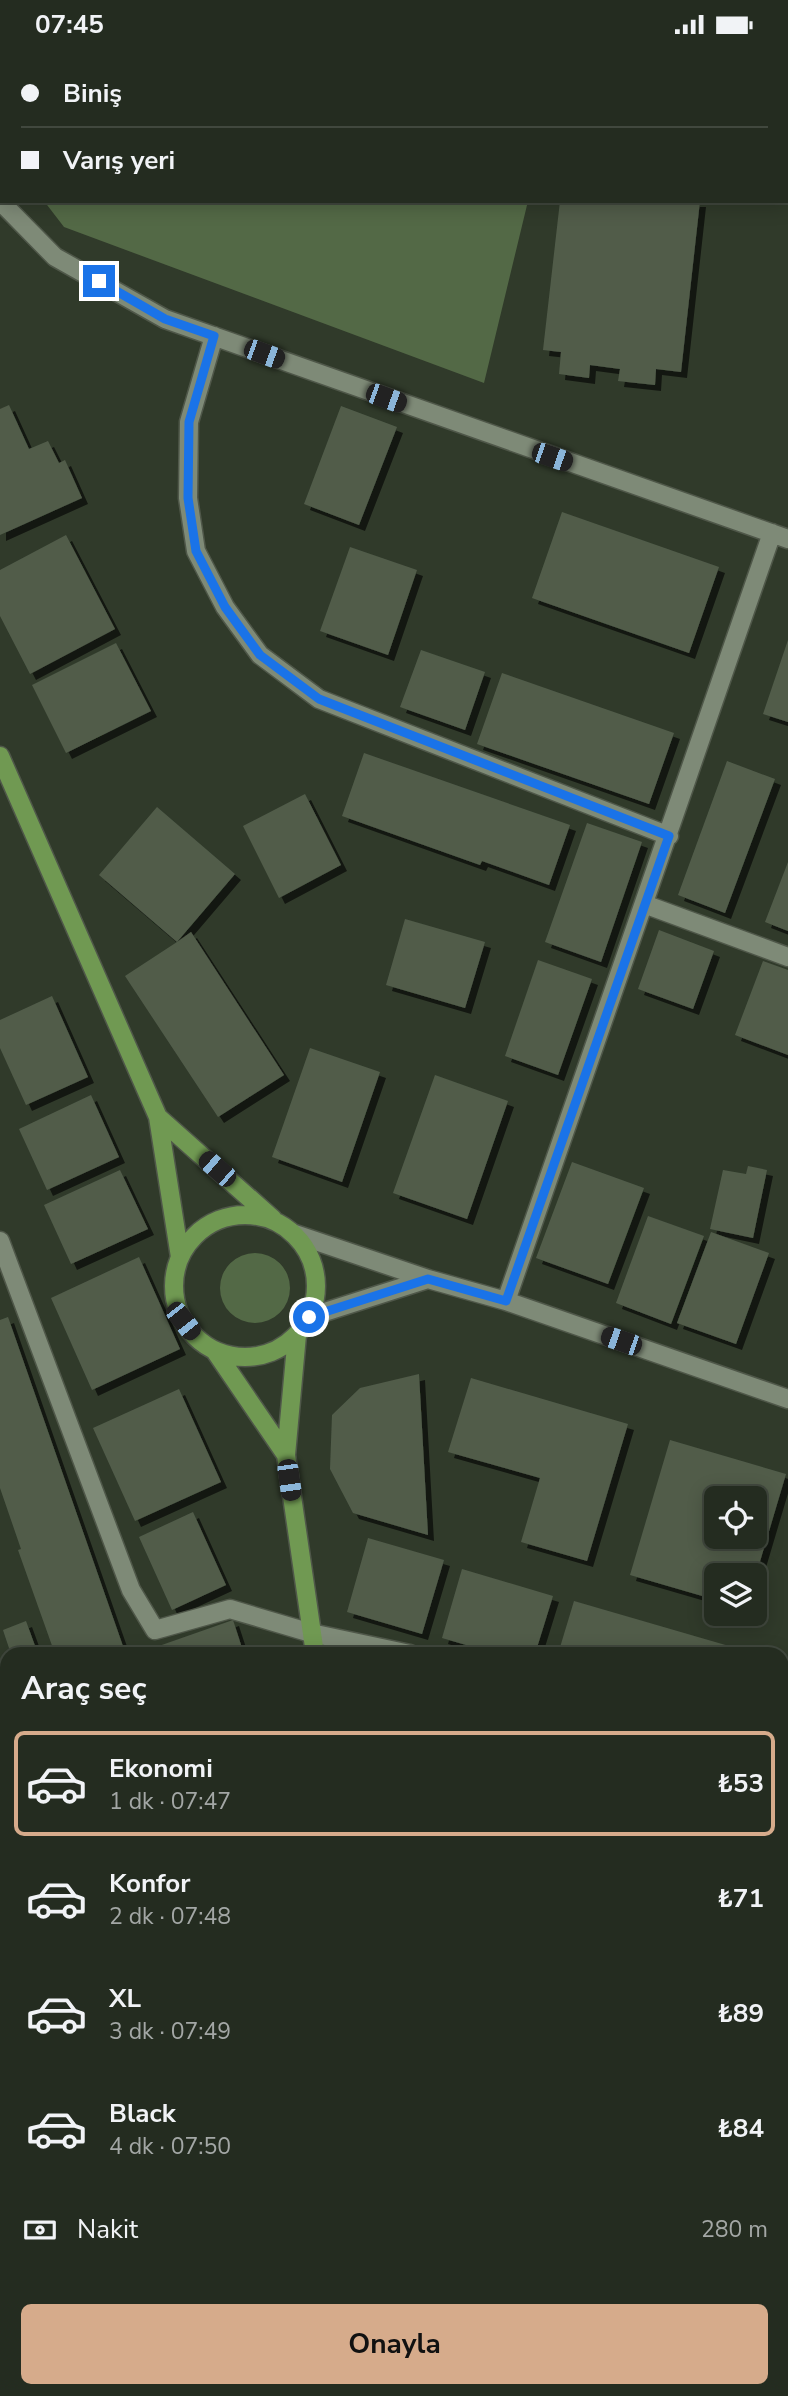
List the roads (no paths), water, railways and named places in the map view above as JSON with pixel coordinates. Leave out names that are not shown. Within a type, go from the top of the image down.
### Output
[{"type":"main road","points":[[0,756],[158,1117],[180,1257]]},
{"type":"main road","points":[[158,1117],[276,1221],[295,1234],[308,1252],[316,1273],[316,1295],[309,1317],[297,1335],[279,1349],[258,1356],[236,1357],[215,1350],[197,1339],[183,1321],[176,1301],[174,1279],[180,1257],[193,1238],[210,1224],[231,1216],[254,1215],[276,1221]]},
{"type":"main road","points":[[297,1335],[286,1455],[314,1647]]},
{"type":"main road","points":[[215,1350],[286,1455]]},
{"type":"street","points":[[2,203],[55,257],[165,319],[780,536],[644,904],[506,1301]]},
{"type":"street","points":[[214,336],[189,422],[188,498],[196,551],[225,607],[260,655],[319,699],[669,836]]},
{"type":"street","points":[[644,904],[788,957]]},
{"type":"street","points":[[295,1234],[428,1279],[506,1301],[788,1399]]},
{"type":"street","points":[[0,1241],[131,1590],[155,1630],[230,1609],[311,1633],[377,1647]]},
{"type":"street","points":[[309,1317],[428,1279]]}]
